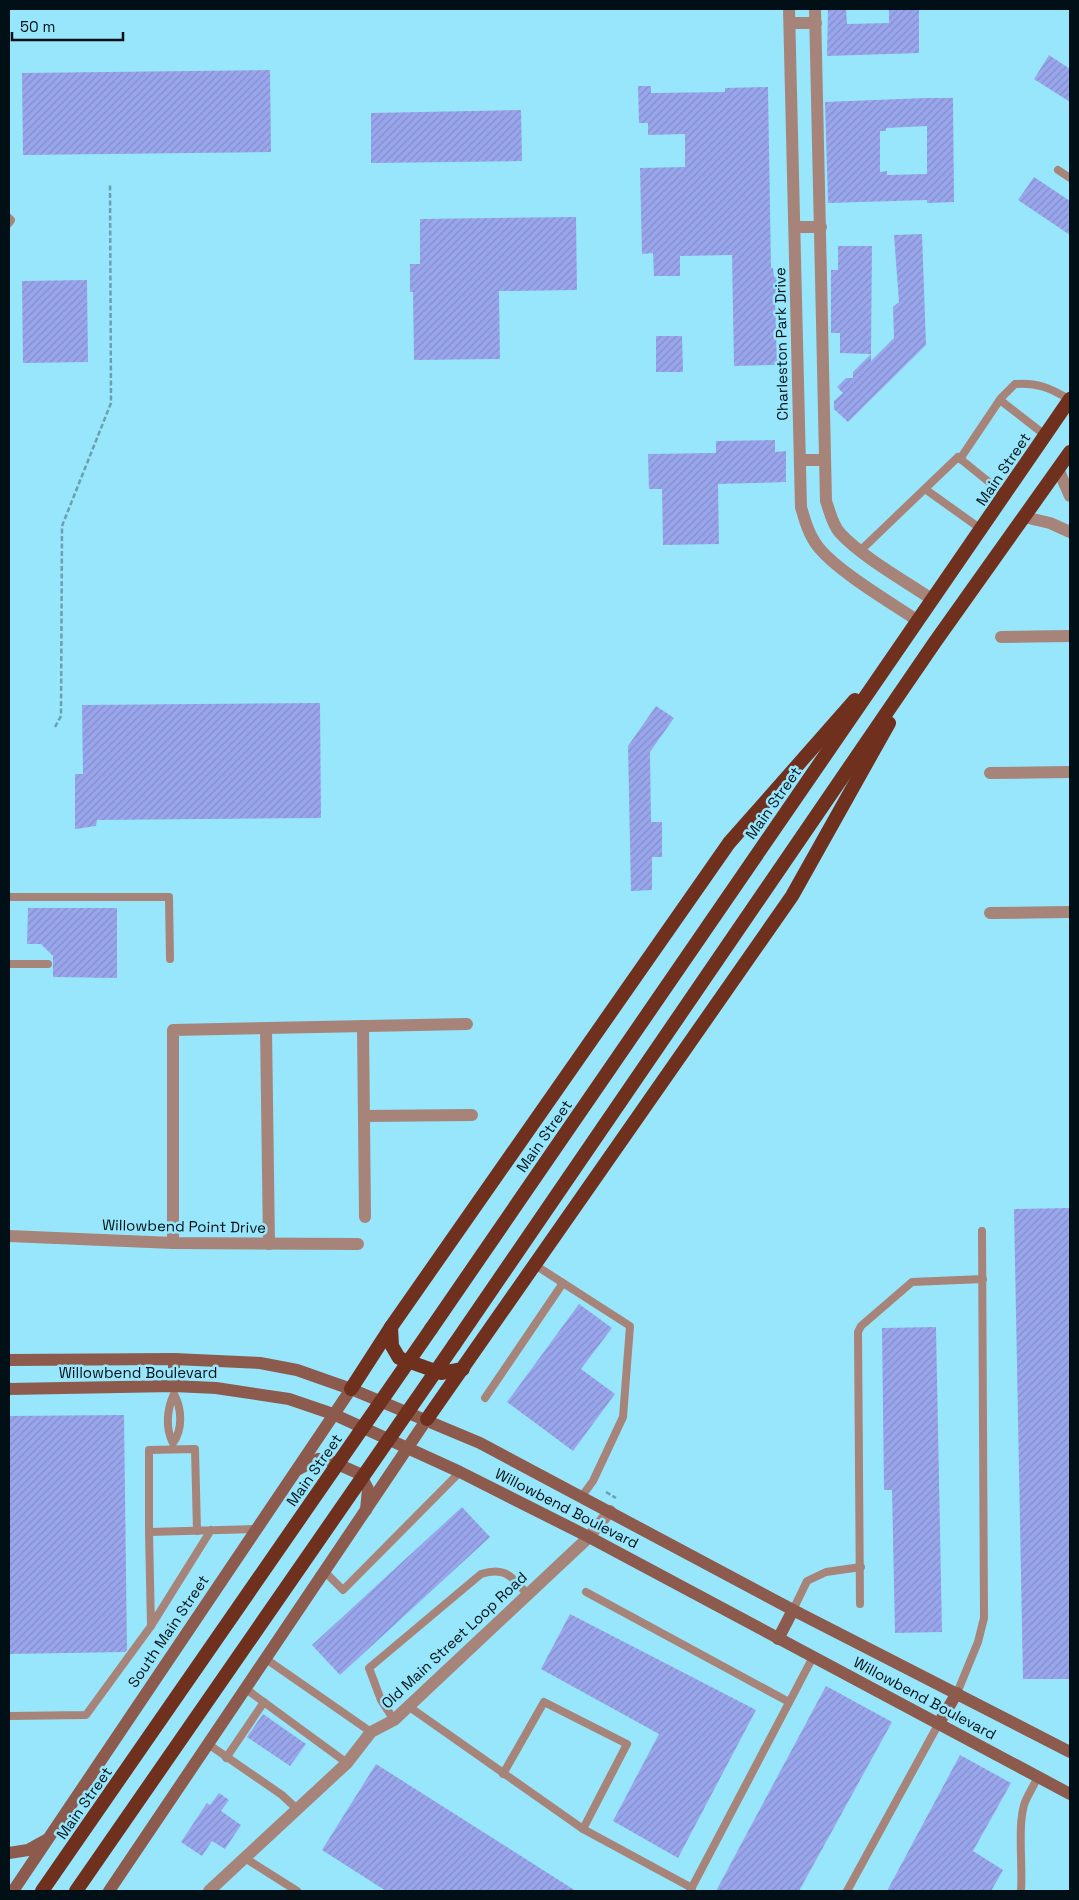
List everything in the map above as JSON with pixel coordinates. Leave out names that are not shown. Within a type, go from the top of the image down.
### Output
[{"type":"highway","name":"Main Street","points":[[42,1891],[1070,399]]},
{"type":"highway","points":[[76,1891],[454,1345],[935,642],[1070,452]]},
{"type":"highway","points":[[427,1420],[792,896],[935,642]]},
{"type":"highway","points":[[351,1389],[391,1327],[729,843],[898,651]]},
{"type":"highway","points":[[391,1327],[392,1346],[399,1358],[441,1372],[463,1368]]},
{"type":"main road","name":"Willowbend Boulevard","points":[[9,1360],[174,1359],[270,1365],[297,1370],[351,1389],[480,1443],[793,1610],[1070,1752]]},
{"type":"main road","points":[[174,1359],[174,1390]]},
{"type":"main road","name":"Willowbend Boulevard","points":[[9,1388],[174,1390],[216,1388],[289,1400],[333,1414],[460,1472],[588,1537],[1070,1794]]},
{"type":"main road","name":"South Main Street","points":[[13,1891],[351,1389]]},
{"type":"main road","points":[[109,1891],[427,1420]]},
{"type":"main road","points":[[295,1471],[318,1459],[326,1459],[360,1474],[368,1489],[366,1510]]},
{"type":"main road","points":[[778,1639],[793,1610]]},
{"type":"main road","points":[[940,1723],[957,1693]]},
{"type":"main road","points":[[9,1853],[28,1850],[48,1839]]},
{"type":"street","name":"Charleston Park Drive","points":[[789,9],[796,227],[801,506],[808,529],[820,548],[849,573],[918,621]]},
{"type":"street","points":[[816,9],[826,501],[831,519],[840,533],[861,550],[933,600]]},
{"type":"street","points":[[790,23],[816,23]]},
{"type":"street","points":[[796,227],[821,227]]},
{"type":"street","points":[[800,460],[825,460]]},
{"type":"street","points":[[1058,469],[1070,496]]},
{"type":"street","points":[[1024,517],[1050,523],[1070,532]]},
{"type":"street","points":[[1000,637],[1070,636]]},
{"type":"street","points":[[990,773],[1070,772]]},
{"type":"street","points":[[990,913],[1070,912]]},
{"type":"street","points":[[173,1244],[174,1030],[467,1024]]},
{"type":"street","points":[[363,1026],[365,1217]]},
{"type":"street","points":[[266,1028],[269,1244]]},
{"type":"street","points":[[364,1116],[472,1115]]},
{"type":"street","name":"Willowbend Point Drive","points":[[9,1236],[173,1244],[358,1244]]},
{"type":"street","name":"Old Main Street Loop Road","points":[[209,1891],[347,1763],[371,1732],[394,1720],[588,1537],[610,1511]]},
{"type":"lane","points":[[1058,170],[1070,178]]},
{"type":"lane","points":[[9,218],[11,220],[9,222]]},
{"type":"lane","points":[[960,459],[1000,400],[1015,384],[1032,383],[1058,392],[1070,399]]},
{"type":"lane","points":[[1000,400],[1045,435]]},
{"type":"lane","points":[[861,550],[958,457],[1005,495]]},
{"type":"lane","points":[[925,490],[981,529]]},
{"type":"lane","points":[[9,897],[169,897],[170,959]]},
{"type":"lane","points":[[9,964],[48,964]]},
{"type":"lane","points":[[957,1693],[978,1642],[984,1618],[982,1231]]},
{"type":"lane","points":[[535,1265],[630,1326],[623,1417],[593,1480],[582,1496]]},
{"type":"lane","points":[[860,1604],[858,1332],[861,1326],[912,1282],[983,1279]]},
{"type":"lane","points":[[485,1398],[563,1283]]},
{"type":"lane","points":[[173,1446],[179,1434],[180,1405],[174,1390]]},
{"type":"lane","points":[[151,1626],[149,1450],[173,1446],[195,1449],[196,1531]]},
{"type":"lane","points":[[324,1572],[343,1590],[460,1472]]},
{"type":"lane","points":[[149,1532],[256,1529]]},
{"type":"lane","points":[[9,1716],[86,1715],[151,1626],[211,1530]]},
{"type":"lane","points":[[793,1610],[807,1581],[826,1572],[861,1567]]},
{"type":"lane","points":[[394,1720],[381,1700],[370,1668],[482,1574],[494,1570],[507,1573],[527,1594]]},
{"type":"lane","points":[[586,1592],[789,1702]]},
{"type":"lane","points":[[408,1706],[583,1830],[691,1890],[813,1657]]},
{"type":"lane","points":[[266,1660],[371,1732]]},
{"type":"lane","points":[[246,1689],[347,1763]]},
{"type":"lane","points":[[226,1758],[264,1702]]},
{"type":"lane","points":[[504,1774],[544,1702],[627,1744],[583,1830]]},
{"type":"lane","points":[[847,1891],[940,1723]]},
{"type":"lane","points":[[208,1744],[282,1795],[297,1810]]},
{"type":"lane","points":[[1021,1891],[1023,1868],[1022,1819],[1025,1802],[1038,1777]]},
{"type":"lane","points":[[245,1858],[297,1891]]},
{"type":"path","points":[[55,728],[61,716],[62,526],[111,404],[110,184]]},
{"type":"building","points":[[828,9],[846,9],[847,24],[889,23],[889,9],[919,9],[919,53],[827,56]]},
{"type":"building","points":[[1049,55],[1070,69],[1070,102],[1034,79]]},
{"type":"building","points":[[270,70],[271,152],[23,155],[22,73]]},
{"type":"building","points":[[638,86],[651,86],[651,93],[725,92],[725,88],[768,87],[771,268],[773,268],[774,277],[777,277],[778,297],[775,297],[777,365],[734,366],[732,255],[680,256],[680,276],[654,276],[653,253],[642,254],[640,168],[685,167],[685,134],[648,135],[648,123],[639,123]]},
{"type":"building","points":[[953,98],[954,202],[927,203],[927,200],[828,203],[825,102]],"holes":[[[927,126],[927,174],[887,175],[887,171],[880,172],[880,131],[886,131],[886,128]]]},
{"type":"building","points":[[521,110],[522,161],[371,163],[371,113]]},
{"type":"building","points":[[1034,177],[1070,201],[1070,235],[1018,200]]},
{"type":"building","points":[[576,217],[577,290],[499,291],[500,359],[414,360],[413,292],[410,292],[410,264],[420,264],[420,219]]},
{"type":"building","points":[[922,234],[926,345],[848,422],[834,409],[834,401],[843,393],[837,387],[846,378],[853,378],[853,372],[871,354],[871,361],[894,338],[893,307],[899,302],[894,235]]},
{"type":"building","points":[[838,246],[872,246],[871,354],[840,353],[840,333],[831,333],[831,270],[838,270]]},
{"type":"building","points":[[87,280],[88,362],[23,363],[22,281]]},
{"type":"building","points":[[656,336],[682,336],[683,372],[656,372]]},
{"type":"building","points":[[775,440],[775,452],[786,451],[786,482],[718,484],[719,544],[663,545],[662,489],[649,489],[648,454],[716,453],[716,441]]},
{"type":"building","points":[[320,703],[321,818],[97,820],[96,826],[75,829],[75,774],[83,774],[82,705]]},
{"type":"building","points":[[656,706],[674,718],[650,752],[651,822],[662,822],[662,857],[652,857],[652,890],[631,891],[628,746]]},
{"type":"building","points":[[28,908],[117,908],[117,978],[53,977],[53,956],[41,944],[27,944]]},
{"type":"building","points":[[1070,1208],[1070,1679],[1023,1679],[1014,1209]]},
{"type":"building","points":[[579,1304],[612,1328],[581,1369],[615,1394],[573,1451],[507,1402]]},
{"type":"building","points":[[936,1327],[942,1632],[895,1633],[892,1490],[884,1490],[882,1328]]},
{"type":"building","points":[[124,1415],[127,1650],[125,1652],[9,1654],[9,1416]]},
{"type":"building","points":[[462,1507],[490,1537],[340,1675],[312,1645]]},
{"type":"building","points":[[570,1614],[756,1710],[678,1858],[613,1821],[659,1734],[541,1669]]},
{"type":"building","points":[[826,1686],[892,1722],[799,1891],[716,1891]]},
{"type":"building","points":[[263,1714],[306,1744],[290,1766],[247,1737]]},
{"type":"building","points":[[960,1755],[1011,1783],[973,1851],[1003,1870],[991,1891],[887,1891]]},
{"type":"building","points":[[376,1764],[576,1891],[386,1891],[322,1850]]},
{"type":"building","points":[[219,1793],[229,1800],[221,1811],[241,1825],[225,1849],[212,1841],[202,1856],[181,1842],[207,1803],[210,1805]]}]
